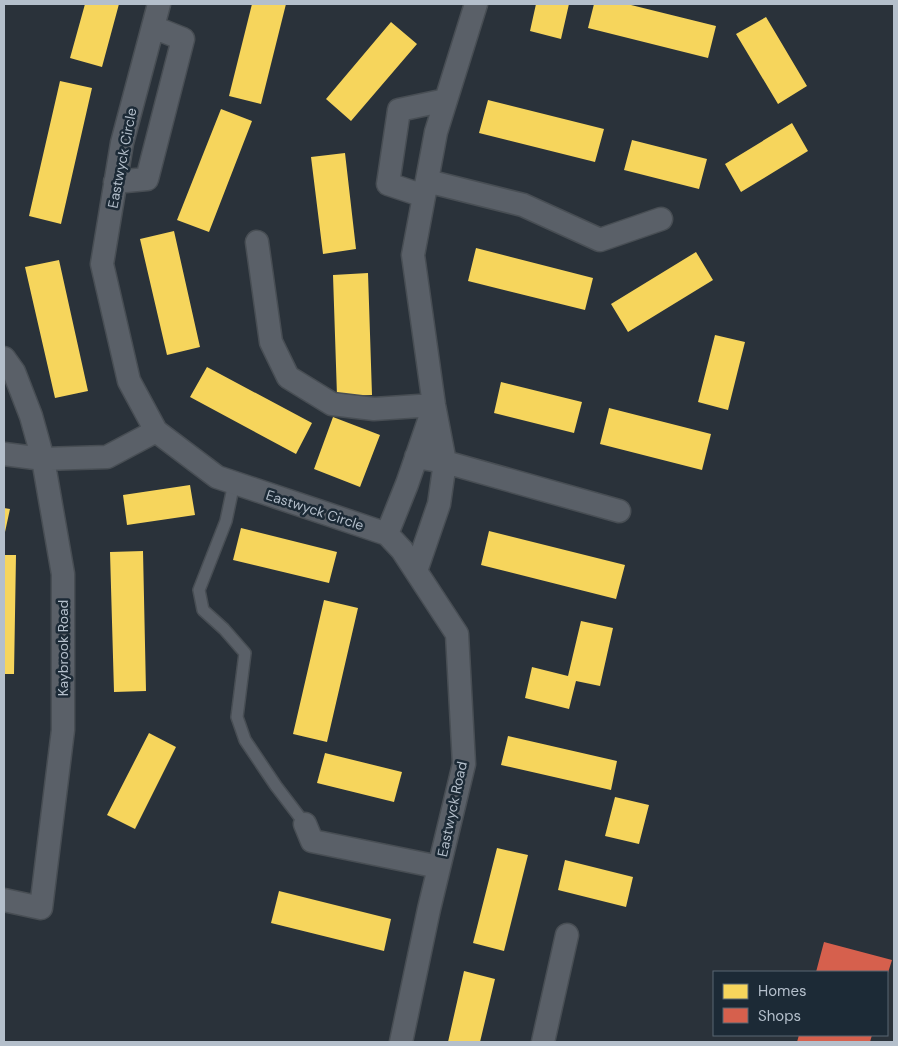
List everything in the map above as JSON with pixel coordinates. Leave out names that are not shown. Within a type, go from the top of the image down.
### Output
[{"type":"street","name":"Eastwyck Circle","points":[[159,4],[122,143],[102,264],[129,381],[156,431],[217,477],[387,534]]},
{"type":"street","points":[[416,571],[439,504],[445,462],[434,405],[413,254],[436,132],[476,4]]},
{"type":"street","points":[[116,182],[147,179],[183,39],[153,27]]},
{"type":"street","points":[[446,100],[399,110],[388,184],[425,188],[523,205],[600,240],[661,219]]},
{"type":"street","points":[[257,242],[271,342],[288,377],[332,404],[374,409],[434,405]]},
{"type":"street","name":"Kaybrook Road","points":[[4,358],[14,372],[28,408],[43,459],[63,574],[63,730],[41,908],[4,900]]},
{"type":"street","points":[[387,534],[434,405]]},
{"type":"street","points":[[4,454],[43,459],[107,457],[156,431]]},
{"type":"street","points":[[416,457],[445,462],[619,511]]},
{"type":"street","name":"Eastwyck Road","points":[[387,534],[402,550],[457,634],[464,764],[439,866],[401,1042]]},
{"type":"street","points":[[305,824],[312,841],[439,866]]},
{"type":"street","points":[[543,1042],[567,936]]},
{"type":"lane","points":[[234,483],[226,521],[199,590],[203,610],[245,652],[237,716],[245,740],[276,786],[305,824]]},
{"type":"building: Homes","points":[[85,4],[119,4],[102,67],[70,58]]},
{"type":"building: Homes","points":[[252,4],[286,4],[261,104],[229,96]]},
{"type":"building: Homes","points":[[536,4],[569,4],[561,39],[530,31]]},
{"type":"building: Homes","points":[[594,4],[627,4],[716,26],[708,58],[588,28]]},
{"type":"building: Homes","points":[[766,17],[807,86],[778,104],[736,34]]},
{"type":"building: Homes","points":[[391,22],[417,44],[351,121],[326,99]]},
{"type":"building: Homes","points":[[60,81],[92,88],[61,224],[29,216]]},
{"type":"building: Homes","points":[[488,100],[604,129],[595,162],[479,133]]},
{"type":"building: Homes","points":[[221,109],[252,121],[209,232],[177,220]]},
{"type":"building: Homes","points":[[792,123],[808,151],[741,192],[725,164]]},
{"type":"building: Homes","points":[[632,140],[707,159],[699,189],[624,170]]},
{"type":"building: Homes","points":[[345,153],[356,249],[323,254],[311,157]]},
{"type":"building: Homes","points":[[174,231],[200,347],[167,355],[140,239]]},
{"type":"building: Homes","points":[[476,248],[593,278],[585,310],[468,281]]},
{"type":"building: Homes","points":[[696,252],[713,280],[628,332],[611,304]]},
{"type":"building: Homes","points":[[59,260],[88,391],[55,398],[25,267]]},
{"type":"building: Homes","points":[[368,273],[372,395],[337,396],[333,275]]},
{"type":"building: Homes","points":[[715,335],[745,342],[728,410],[698,402]]},
{"type":"building: Homes","points":[[207,367],[312,423],[296,454],[190,397]]},
{"type":"building: Homes","points":[[501,382],[582,402],[574,433],[494,413]]},
{"type":"building: Homes","points":[[609,408],[711,434],[702,470],[600,444]]},
{"type":"building: Homes","points":[[333,417],[380,435],[360,487],[314,469]]},
{"type":"building: Homes","points":[[190,485],[195,515],[127,525],[123,495]]},
{"type":"building: Homes","points":[[4,508],[10,509],[5,532],[4,532]]},
{"type":"building: Homes","points":[[241,528],[337,552],[329,583],[233,560]]},
{"type":"building: Homes","points":[[489,531],[625,565],[616,599],[481,565]]},
{"type":"building: Homes","points":[[143,551],[146,691],[114,692],[110,552]]},
{"type":"building: Homes","points":[[4,555],[16,555],[14,674],[4,674]]},
{"type":"building: Homes","points":[[324,600],[358,608],[327,742],[293,734]]},
{"type":"building: Homes","points":[[581,621],[613,628],[600,686],[576,681],[569,709],[525,698],[532,667],[568,676]]},
{"type":"building: Homes","points":[[149,733],[176,747],[135,829],[107,815]]},
{"type":"building: Homes","points":[[508,736],[617,761],[611,790],[501,765]]},
{"type":"building: Homes","points":[[325,753],[402,772],[394,802],[317,783]]},
{"type":"building: Homes","points":[[615,797],[649,805],[639,844],[605,836]]},
{"type":"building: Homes","points":[[497,848],[528,855],[504,951],[473,943]]},
{"type":"building: Homes","points":[[565,860],[633,877],[626,907],[558,890]]},
{"type":"building: Homes","points":[[279,891],[391,919],[384,951],[271,923]]},
{"type":"building: Homes","points":[[464,971],[495,979],[480,1042],[448,1042]]},
{"type":"building: Shops","points":[[824,942],[892,960],[888,973],[888,971],[816,971]]},
{"type":"building: Shops","points":[[799,1036],[872,1036],[870,1042],[797,1042]]}]
